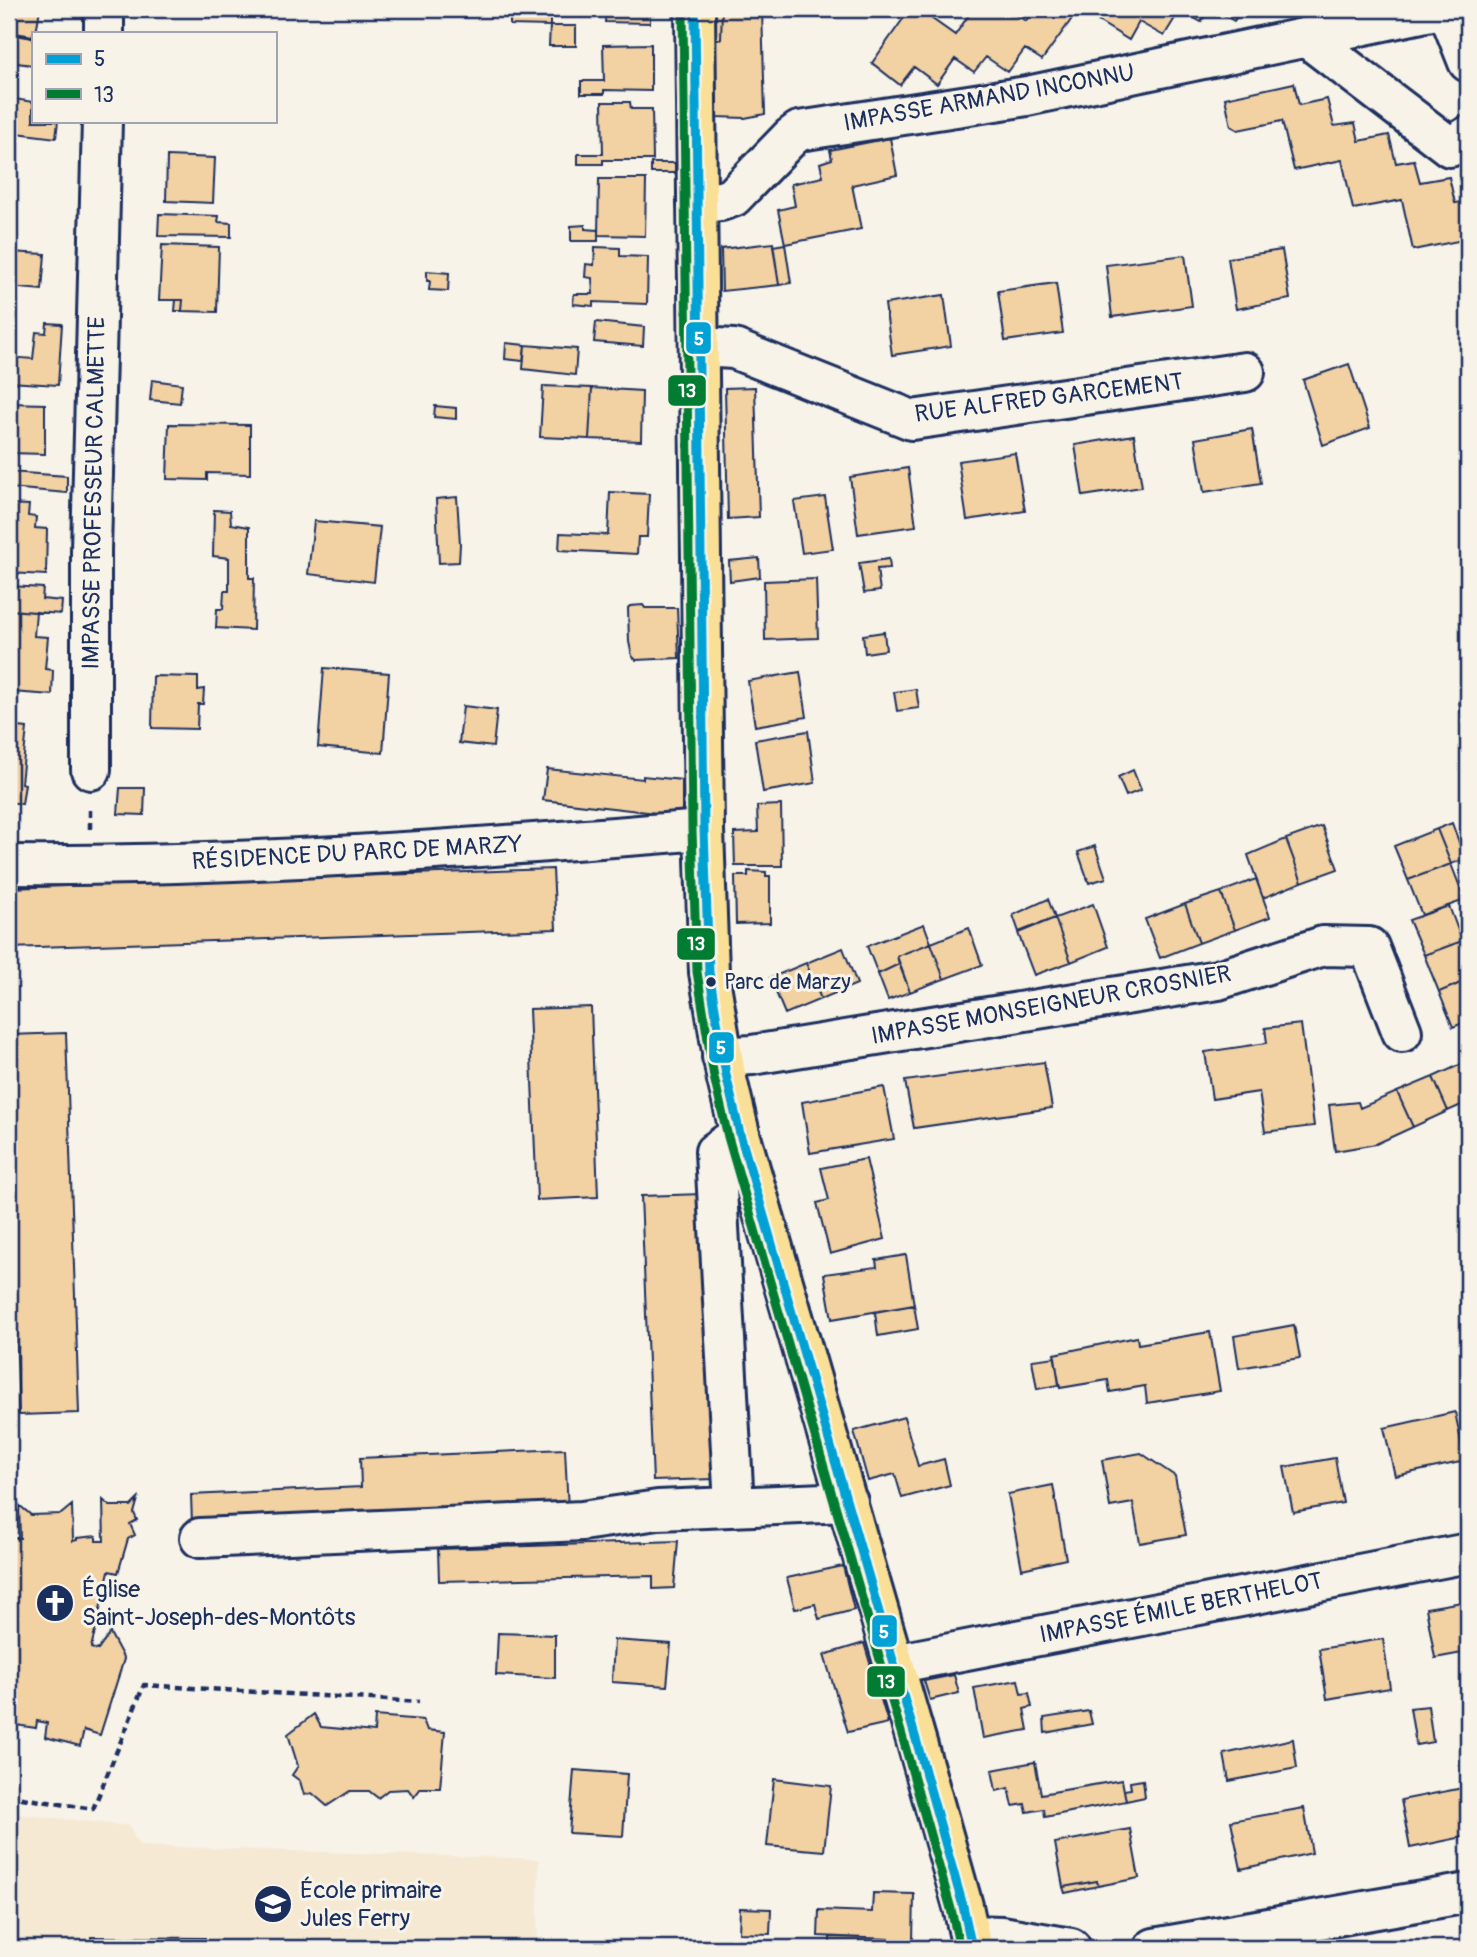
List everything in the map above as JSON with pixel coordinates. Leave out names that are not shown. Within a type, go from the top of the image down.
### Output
[{"type":"main road","points":[[695,9],[704,830],[709,972],[723,1057],[740,1134],[848,1502],[971,1942]]},
{"type":"street","points":[[104,9],[104,32]]},
{"type":"street","name":"IMPASSE ARMAND INCONNU","points":[[697,203],[733,197],[791,136],[799,131],[1027,96],[1441,9]]},
{"type":"street","points":[[1447,9],[1468,62]]},
{"type":"street","points":[[1306,37],[1450,147],[1468,136]]},
{"type":"street","name":"IMPASSE PROFESSEUR CALMETTE","points":[[91,770],[91,550],[102,122]]},
{"type":"street","name":"RUE ALFRED GARCEMENT","points":[[699,347],[734,349],[912,420],[1245,372]]},
{"type":"street","name":"RÉSIDENCE DU PARC DE MARZY","points":[[9,865],[261,860],[449,850],[704,830]]},
{"type":"street","name":"IMPASSE MONSEIGNEUR CROSNIER","points":[[723,1057],[752,1055],[1218,980],[1323,946],[1369,947],[1402,1032]]},
{"type":"street","points":[[734,1506],[715,1153],[740,1134]]},
{"type":"street","points":[[200,1538],[582,1521],[658,1510],[848,1502]]},
{"type":"street","name":"IMPASSE ÉMILE BERTHELOT","points":[[894,1664],[1468,1552]]},
{"type":"street","points":[[1154,1948],[1468,1893]]},
{"type":"street","points":[[971,1942],[1002,1936],[1071,1948]]},
{"type":"path","points":[[89,865],[91,770]]},
{"type":"path","points":[[9,1796],[93,1809],[144,1685],[419,1702]]},
{"type":"shaded area","name":"École primaire Jules Ferry","points":[[9,1813],[129,1826],[139,1846],[539,1859],[537,1948],[9,1948]]},
{"type":"building","points":[[9,9],[40,9],[36,32],[32,32],[32,36],[9,32]]},
{"type":"building","points":[[510,9],[550,9],[550,26],[510,25]]},
{"type":"building","points":[[606,9],[650,9],[650,23],[605,22]]},
{"type":"building","points":[[762,9],[765,114],[745,118],[717,117],[714,39],[721,39],[722,10]]},
{"type":"building","points":[[910,9],[918,9],[955,35],[973,9],[1007,9],[1026,21],[1035,9],[1079,9],[1042,60],[1025,49],[1008,72],[986,57],[974,72],[955,59],[937,84],[914,67],[900,85],[872,63]]},
{"type":"building","points":[[1105,9],[1209,9],[1201,22],[1180,10],[1164,36],[1139,22],[1129,40],[1098,21]]},
{"type":"building","points":[[1213,9],[1242,9],[1234,21]]},
{"type":"building","points":[[713,10],[722,10],[721,39],[714,39]]},
{"type":"building","points":[[550,26],[576,26],[576,46],[549,46]]},
{"type":"building","points":[[9,34],[32,38],[32,65],[9,62]]},
{"type":"building","points":[[651,44],[651,91],[604,90],[604,94],[581,94],[581,81],[604,81],[603,45]]},
{"type":"building","points":[[1294,83],[1299,105],[1327,99],[1334,126],[1355,123],[1359,141],[1389,135],[1396,163],[1414,160],[1420,182],[1449,177],[1455,203],[1468,201],[1468,239],[1413,250],[1402,200],[1353,209],[1342,160],[1294,170],[1282,121],[1238,130],[1231,126],[1225,98]]},
{"type":"building","points":[[9,98],[32,102],[32,122],[58,122],[56,138],[9,132]]},
{"type":"building","points":[[602,102],[630,102],[631,109],[652,109],[653,160],[603,160],[603,164],[578,164],[578,154],[603,154]]},
{"type":"building","points":[[890,138],[897,175],[852,185],[861,229],[785,244],[778,210],[795,206],[791,184],[823,177],[820,163],[832,159],[830,150]]},
{"type":"building","points":[[167,156],[215,158],[213,203],[166,201]]},
{"type":"building","points":[[651,163],[675,163],[675,173],[651,173]]},
{"type":"building","points":[[599,179],[646,179],[645,236],[598,235]]},
{"type":"building","points":[[159,214],[219,216],[218,222],[231,223],[231,237],[158,236]]},
{"type":"building","points":[[585,225],[585,229],[598,230],[598,241],[571,241],[571,226]]},
{"type":"building","points":[[773,243],[779,285],[722,291],[721,249]]},
{"type":"building","points":[[785,244],[791,283],[779,285],[773,246]]},
{"type":"building","points":[[162,245],[219,247],[217,312],[182,311],[183,300],[159,300]]},
{"type":"building","points":[[595,247],[620,248],[620,256],[648,257],[647,304],[573,304],[574,294],[593,294],[592,278],[585,277],[586,264],[594,265]]},
{"type":"building","points":[[1282,250],[1290,299],[1236,309],[1228,258]]},
{"type":"building","points":[[9,252],[45,254],[42,290],[9,287]]},
{"type":"building","points":[[1185,255],[1192,306],[1112,317],[1106,265]]},
{"type":"building","points":[[427,271],[449,273],[448,291],[429,290]]},
{"type":"building","points":[[1056,283],[1063,333],[1005,341],[998,291]]},
{"type":"building","points":[[944,295],[951,346],[892,355],[885,304]]},
{"type":"building","points":[[176,300],[183,300],[182,311],[175,311]]},
{"type":"building","points":[[596,322],[644,327],[643,346],[594,342]]},
{"type":"building","points":[[47,323],[62,324],[58,385],[9,382],[9,357],[33,359],[36,332],[46,333]]},
{"type":"building","points":[[506,343],[525,345],[523,361],[505,359]]},
{"type":"building","points":[[525,345],[577,349],[575,375],[523,369]]},
{"type":"building","points":[[1349,364],[1370,428],[1323,445],[1303,380]]},
{"type":"building","points":[[152,380],[182,384],[180,403],[150,400]]},
{"type":"building","points":[[543,386],[592,388],[589,439],[540,437]]},
{"type":"building","points":[[755,387],[759,517],[728,519],[725,388]]},
{"type":"building","points":[[592,388],[642,391],[641,441],[589,439]]},
{"type":"building","points":[[9,403],[45,404],[45,454],[9,453]]},
{"type":"building","points":[[435,406],[456,408],[456,419],[434,417]]},
{"type":"building","points":[[169,424],[250,425],[250,474],[207,473],[207,480],[167,479]]},
{"type":"building","points":[[1252,429],[1261,483],[1204,492],[1195,439]]},
{"type":"building","points":[[1134,435],[1142,487],[1083,496],[1075,445]]},
{"type":"building","points":[[1015,453],[1025,511],[967,520],[958,461]]},
{"type":"building","points":[[908,468],[916,526],[858,534],[850,477]]},
{"type":"building","points":[[9,472],[67,476],[67,493],[9,488]]},
{"type":"building","points":[[610,492],[649,494],[647,537],[638,537],[637,554],[559,550],[560,533],[608,535]]},
{"type":"building","points":[[457,497],[459,562],[439,563],[436,499]]},
{"type":"building","points":[[825,497],[833,549],[802,553],[794,501]]},
{"type":"building","points":[[9,504],[29,505],[28,516],[36,517],[35,528],[47,529],[46,575],[9,573]]},
{"type":"building","points":[[214,510],[230,511],[231,524],[249,527],[249,578],[254,578],[253,630],[216,628],[217,609],[223,609],[224,591],[229,591],[229,558],[213,556]]},
{"type":"building","points":[[314,521],[380,527],[374,582],[308,574]]},
{"type":"building","points":[[759,558],[760,577],[730,581],[729,561]]},
{"type":"building","points":[[889,559],[890,568],[877,569],[880,591],[864,593],[859,563]]},
{"type":"building","points":[[816,579],[818,638],[765,640],[764,581]]},
{"type":"building","points":[[10,586],[43,588],[42,599],[62,601],[61,614],[9,610]]},
{"type":"building","points":[[643,605],[645,608],[677,608],[679,658],[636,660],[632,656],[628,608]]},
{"type":"building","points":[[9,610],[36,612],[34,636],[48,637],[45,669],[53,670],[52,695],[12,692],[13,687],[9,686]]},
{"type":"building","points":[[884,632],[886,650],[865,653],[863,635]]},
{"type":"building","points":[[324,668],[389,673],[383,753],[318,747]]},
{"type":"building","points":[[800,672],[807,717],[755,726],[748,681]]},
{"type":"building","points":[[153,676],[198,677],[198,690],[204,689],[203,704],[198,704],[197,729],[152,728]]},
{"type":"building","points":[[916,689],[919,708],[897,711],[894,692]]},
{"type":"building","points":[[1468,700],[1468,734],[1465,734],[1459,701]]},
{"type":"building","points":[[463,706],[497,710],[493,747],[459,743]]},
{"type":"building","points":[[9,726],[27,728],[21,783],[25,784],[22,804],[9,802]]},
{"type":"building","points":[[808,731],[815,783],[763,792],[755,740]]},
{"type":"building","points":[[547,769],[643,779],[643,776],[682,780],[682,816],[543,800]]},
{"type":"building","points":[[1133,770],[1141,790],[1126,796],[1118,777]]},
{"type":"building","points":[[120,788],[145,788],[144,815],[118,814]]},
{"type":"building","points":[[781,805],[782,866],[735,866],[734,833],[758,832],[757,806]]},
{"type":"building","points":[[1452,823],[1465,859],[1451,864],[1437,829]]},
{"type":"building","points":[[1322,826],[1338,869],[1302,882],[1286,839]]},
{"type":"building","points":[[1437,829],[1451,864],[1408,880],[1394,846]]},
{"type":"building","points":[[1286,839],[1302,882],[1263,898],[1248,855]]},
{"type":"building","points":[[1095,846],[1106,878],[1089,883],[1078,852]]},
{"type":"building","points":[[1451,864],[1465,900],[1422,915],[1408,880]]},
{"type":"building","points":[[553,869],[556,929],[9,948],[9,888]]},
{"type":"building","points":[[748,871],[766,872],[766,876],[770,876],[770,923],[736,924],[735,876],[748,876]]},
{"type":"building","points":[[1256,879],[1270,917],[1235,930],[1221,892]]},
{"type":"building","points":[[1221,892],[1235,930],[1199,943],[1185,904]]},
{"type":"building","points":[[1048,899],[1055,918],[1019,932],[1013,915]]},
{"type":"building","points":[[1093,904],[1108,947],[1071,962],[1055,918]]},
{"type":"building","points":[[1185,904],[1199,943],[1160,958],[1145,919]]},
{"type":"building","points":[[1449,906],[1462,941],[1424,955],[1409,920]]},
{"type":"building","points":[[1055,918],[1071,962],[1034,975],[1018,933]]},
{"type":"building","points":[[924,924],[931,943],[897,956],[899,964],[878,974],[867,946]]},
{"type":"building","points":[[969,928],[982,965],[944,979],[931,943]]},
{"type":"building","points":[[1462,941],[1468,957],[1468,980],[1439,992],[1424,955]]},
{"type":"building","points":[[931,943],[944,979],[910,992],[897,956]]},
{"type":"building","points":[[843,948],[857,984],[821,999],[806,963]]},
{"type":"building","points":[[806,963],[821,999],[785,1014],[770,978]]},
{"type":"building","points":[[899,964],[910,992],[888,1000],[878,974]]},
{"type":"building","points":[[1468,980],[1468,1021],[1453,1027],[1439,992]]},
{"type":"building","points":[[591,1007],[598,1197],[537,1200],[529,1009]]},
{"type":"building","points":[[1301,1024],[1314,1126],[1265,1132],[1259,1092],[1212,1099],[1205,1052],[1267,1043],[1265,1028]]},
{"type":"building","points":[[66,1033],[79,1413],[19,1415],[9,1128],[9,1035]]},
{"type":"building","points":[[1468,1061],[1468,1102],[1448,1111],[1433,1077]]},
{"type":"building","points":[[1044,1062],[1052,1108],[914,1128],[905,1081]]},
{"type":"building","points":[[1433,1077],[1448,1111],[1413,1127],[1397,1092]]},
{"type":"building","points":[[884,1087],[894,1139],[810,1153],[802,1102]]},
{"type":"building","points":[[1397,1092],[1413,1127],[1376,1144],[1335,1151],[1329,1105],[1358,1102],[1360,1108]]},
{"type":"building","points":[[866,1159],[885,1239],[830,1254],[817,1203],[829,1200],[821,1168]]},
{"type":"building","points":[[703,1194],[714,1479],[653,1481],[641,1196]]},
{"type":"building","points":[[906,1255],[914,1305],[832,1319],[824,1274],[877,1267],[876,1260]]},
{"type":"building","points":[[914,1305],[918,1329],[878,1336],[875,1312]]},
{"type":"building","points":[[1294,1325],[1300,1358],[1239,1368],[1234,1336]]},
{"type":"building","points":[[1210,1332],[1220,1391],[1147,1403],[1145,1386],[1110,1392],[1108,1380],[1060,1388],[1054,1354],[1137,1337],[1138,1344]]},
{"type":"building","points":[[1055,1357],[1059,1385],[1037,1389],[1032,1360]]},
{"type":"building","points":[[1455,1412],[1465,1461],[1395,1476],[1384,1428]]},
{"type":"building","points":[[904,1417],[918,1466],[944,1459],[950,1485],[902,1498],[895,1474],[868,1481],[854,1431]]},
{"type":"building","points":[[565,1449],[568,1510],[192,1523],[191,1495],[361,1487],[360,1458]]},
{"type":"building","points":[[1141,1453],[1175,1476],[1186,1535],[1140,1543],[1133,1503],[1110,1507],[1102,1460]]},
{"type":"building","points":[[1335,1458],[1343,1503],[1293,1512],[1284,1467]]},
{"type":"building","points":[[1053,1485],[1066,1559],[1022,1569],[1008,1494]]},
{"type":"building","name":"Église Saint-Joseph-des-Montôts","points":[[138,1499],[134,1513],[137,1520],[130,1524],[135,1535],[128,1539],[118,1573],[109,1571],[91,1648],[98,1650],[110,1633],[124,1659],[100,1735],[84,1730],[80,1746],[45,1737],[47,1723],[37,1721],[36,1728],[9,1724],[9,1538],[20,1538],[19,1505],[31,1515],[61,1514],[72,1505],[73,1541],[96,1536],[96,1541],[104,1541],[103,1500],[110,1506],[131,1506]]},
{"type":"building","points":[[678,1541],[674,1588],[653,1589],[653,1576],[439,1581],[438,1549]]},
{"type":"building","points":[[843,1566],[854,1610],[819,1619],[815,1604],[795,1609],[787,1578]]},
{"type":"building","points":[[1468,1601],[1468,1652],[1435,1658],[1426,1608]]},
{"type":"building","points":[[498,1633],[555,1635],[555,1678],[496,1675]]},
{"type":"building","points":[[1383,1639],[1390,1688],[1327,1699],[1319,1649]]},
{"type":"building","points":[[614,1640],[671,1644],[667,1686],[612,1682]]},
{"type":"building","points":[[864,1643],[888,1723],[848,1732],[824,1655]]},
{"type":"building","points":[[954,1675],[959,1693],[930,1700],[924,1681]]},
{"type":"building","points":[[1018,1680],[1021,1694],[1029,1693],[1032,1707],[1024,1709],[1028,1730],[983,1738],[974,1688]]},
{"type":"building","points":[[1428,1706],[1433,1742],[1416,1745],[1410,1708]]},
{"type":"building","points":[[1089,1711],[1092,1724],[1045,1733],[1044,1718]]},
{"type":"building","points":[[314,1714],[321,1727],[374,1732],[375,1716],[423,1720],[427,1730],[445,1732],[440,1788],[421,1788],[414,1797],[408,1789],[388,1790],[378,1798],[369,1791],[350,1791],[327,1806],[312,1793],[304,1795],[300,1781],[292,1775],[298,1766],[288,1734]]},
{"type":"building","points":[[1293,1739],[1297,1768],[1229,1781],[1224,1754]]},
{"type":"building","points":[[1035,1762],[1041,1794],[1122,1780],[1126,1801],[1045,1817],[1044,1809],[1027,1812],[1025,1804],[1013,1806],[1009,1788],[996,1791],[992,1770]]},
{"type":"building","points":[[574,1770],[627,1774],[623,1836],[569,1833]]},
{"type":"building","points":[[774,1779],[831,1786],[824,1851],[767,1846]]},
{"type":"building","points":[[1143,1780],[1145,1797],[1126,1801],[1124,1790],[1131,1789],[1130,1782]]},
{"type":"building","points":[[1468,1787],[1468,1836],[1410,1848],[1401,1800]]},
{"type":"building","points":[[1304,1808],[1312,1853],[1241,1869],[1231,1821]]},
{"type":"building","points":[[1130,1829],[1139,1878],[1098,1886],[1097,1881],[1063,1887],[1055,1843]]},
{"type":"building","points":[[1097,1881],[1098,1886],[1065,1893],[1063,1887]]},
{"type":"building","points":[[873,1893],[914,1894],[913,1940],[818,1936],[819,1910],[872,1912]]},
{"type":"building","points":[[740,1908],[771,1909],[770,1934],[739,1933]]},
{"type":"building","points":[[91,1937],[205,1938],[205,1948],[91,1948]]},
{"type":"building","points":[[830,1937],[913,1940],[912,1948],[830,1948]]},
{"type":"transit line","name":"13","points":[[683,9],[692,830],[697,972],[714,1077],[728,1137],[905,1746],[960,1948]]},
{"type":"transit line","name":"5","points":[[695,9],[704,830],[709,972],[726,1075],[740,1134],[917,1743],[963,1906],[972,1948]]},
{"type":"place","name":"Parc de Marzy","points":[[711,982]]},
{"type":"place","name":"Église Saint-Joseph-des-Montôts","points":[[55,1603]]},
{"type":"place","name":"École primaire Jules Ferry","points":[[273,1904]]}]
